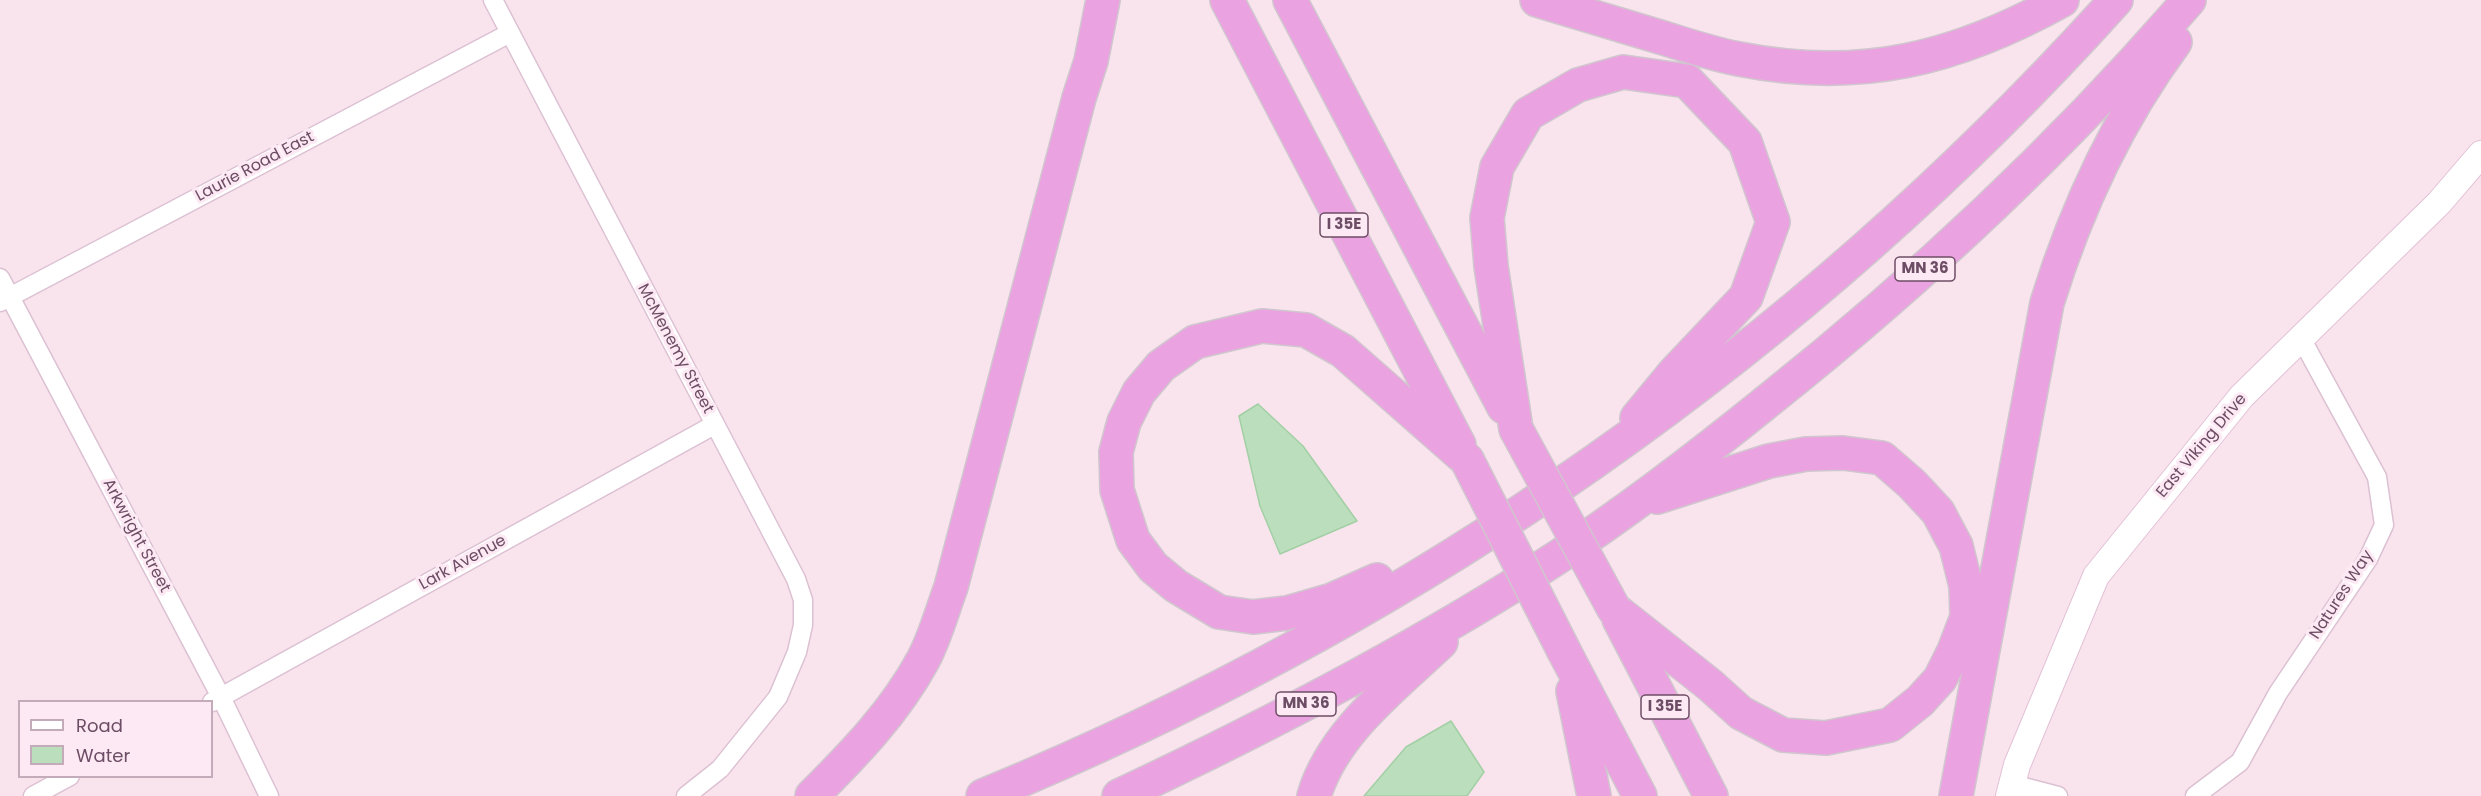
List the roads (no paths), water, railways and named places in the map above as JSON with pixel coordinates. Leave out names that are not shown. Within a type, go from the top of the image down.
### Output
[{"type":"highway","points":[[812,796],[849,760],[881,722],[923,660],[951,587],[1078,98],[1091,61],[1104,0]]},
{"type":"highway","name":"I 35E","points":[[1227,0],[1640,796]]},
{"type":"highway","name":"I 35E","points":[[1290,0],[1513,421],[1619,614],[1711,796]]},
{"type":"highway","points":[[1537,0],[1738,59],[1782,66],[1820,68],[1892,63],[1947,52],[2018,25],[2062,0]]},
{"type":"highway","points":[[983,796],[1086,752],[1217,690],[1368,607],[1607,454],[1753,345],[1848,264],[2008,116],[2116,0]]},
{"type":"highway","name":"MN 36","points":[[1119,796],[1265,726],[1373,668],[1480,606],[1559,556],[1632,505],[1725,435],[1821,358],[1929,266],[2005,195],[2090,110],[2189,0]]},
{"type":"highway","points":[[1956,796],[2047,303],[2063,252],[2082,202],[2138,95],[2206,0]]},
{"type":"highway","points":[[1513,421],[1491,266],[1487,218],[1497,167],[1528,114],[1578,85],[1623,72],[1686,81],[1745,142],[1773,222],[1746,297],[1675,372],[1607,454]]},
{"type":"highway","points":[[1462,455],[1343,351],[1306,330],[1262,326],[1195,342],[1161,366],[1140,392],[1124,422],[1116,452],[1117,490],[1133,540],[1153,567],[1176,586],[1219,612],[1253,617],[1287,613],[1332,600],[1393,572],[1468,545]]},
{"type":"highway","points":[[1619,614],[1710,685],[1741,713],[1783,735],[1826,738],[1890,725],[1920,701],[1940,679],[1967,617],[1966,586],[1956,546],[1938,512],[1912,484],[1882,459],[1843,453],[1806,454],[1769,461],[1632,505]]},
{"type":"highway","points":[[1314,796],[1320,776],[1340,744],[1374,707],[1480,606]]},
{"type":"highway","points":[[1564,651],[1594,796]]},
{"type":"street","name":"McMenemy Street","points":[[493,0],[796,579],[803,600],[803,626],[797,652],[778,697],[720,769],[686,796]]},
{"type":"street","name":"Laurie Road East","points":[[5,299],[510,33]]},
{"type":"street","name":"East Viking Drive","points":[[2011,790],[2017,765],[2096,576],[2242,396],[2439,203],[2481,154]]},
{"type":"street","name":"Arkwright Street","points":[[0,278],[5,299],[270,796]]},
{"type":"street","name":"Natures Way","points":[[2195,796],[2240,762],[2277,693],[2368,559],[2384,525],[2377,477],[2301,338]]},
{"type":"street","name":"Lark Avenue","points":[[217,700],[714,424]]},
{"type":"street","points":[[33,796],[68,778]]},
{"type":"street","points":[[2011,790],[2058,796]]},
{"type":"water","points":[[1258,404],[1303,446],[1357,521],[1280,554],[1260,506],[1239,416]]},
{"type":"water","points":[[1451,721],[1484,772],[1467,796],[1364,796],[1406,747]]}]
